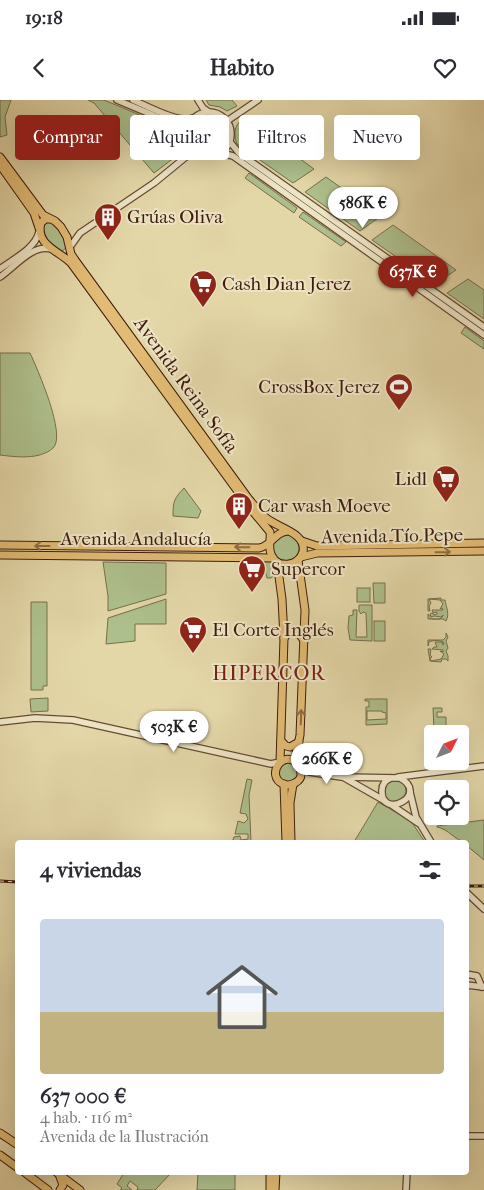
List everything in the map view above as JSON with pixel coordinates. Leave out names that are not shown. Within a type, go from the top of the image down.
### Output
[{"type":"main road","points":[[0,157],[38,210],[58,224],[63,230]]},
{"type":"main road","points":[[0,165],[34,213],[44,241],[51,249]]},
{"type":"main road","points":[[39,230],[43,220],[50,219]]},
{"type":"main road","name":"Avenida Reina Sofía","points":[[63,230],[67,237],[71,254],[245,493],[266,518],[289,531]]},
{"type":"main road","points":[[60,254],[66,253],[70,247]]},
{"type":"main road","name":"Avenida Reina Sofía","points":[[51,249],[71,263],[245,502],[270,532],[271,542]]},
{"type":"main road","points":[[275,560],[287,565],[292,564],[300,558],[303,552],[302,541],[289,531],[278,534],[269,547],[275,560],[282,600],[284,638],[280,762]]},
{"type":"main road","name":"Avenida Tío Pepe","points":[[302,541],[317,546],[484,544]]},
{"type":"main road","name":"Avenida Andalucía","points":[[0,545],[253,548],[263,547],[271,542]]},
{"type":"main road","name":"Avenida Tío Pepe","points":[[300,558],[317,553],[484,551]]},
{"type":"main road","name":"Avenida Andalucía","points":[[0,555],[275,560]]},
{"type":"main road","points":[[291,840],[291,790],[293,784],[301,777],[302,773],[296,754],[299,742],[304,642],[304,598],[300,558]]},
{"type":"main road","points":[[284,638],[290,632],[296,632],[300,634],[304,642]]},
{"type":"main road","points":[[280,741],[290,747],[299,742]]},
{"type":"main road","points":[[293,784],[284,784],[277,778],[273,767],[288,759],[300,765]]},
{"type":"main road","points":[[284,784],[286,840]]},
{"type":"main road","points":[[0,1132],[15,1143]]},
{"type":"main road","points":[[0,1155],[15,1166]]},
{"type":"main road","points":[[28,1175],[48,1190]]},
{"type":"main road","points":[[58,1175],[63,1182],[60,1190]]},
{"type":"main road","points":[[58,1175],[80,1190]]},
{"type":"main road","points":[[270,1175],[270,1190]]},
{"type":"main road","points":[[275,1190],[276,1175]]},
{"type":"street","points":[[117,100],[153,115]]},
{"type":"street","points":[[133,100],[170,115]]},
{"type":"street","points":[[229,120],[258,100]]},
{"type":"street","points":[[196,115],[199,102]]},
{"type":"street","points":[[199,102],[209,112]]},
{"type":"street","points":[[201,115],[209,112],[219,115]]},
{"type":"street","points":[[229,127],[230,142],[239,153],[484,328]]},
{"type":"street","points":[[229,155],[484,335]]},
{"type":"street","points":[[70,247],[78,236],[154,183],[182,160]]},
{"type":"street","points":[[0,269],[31,246],[38,238],[39,230]]},
{"type":"street","points":[[63,230],[71,235],[78,236]]},
{"type":"street","points":[[0,276],[40,248],[51,249]]},
{"type":"street","points":[[0,722],[35,718],[74,720],[273,767]]},
{"type":"street","points":[[300,765],[309,772],[341,777],[394,778],[404,780],[409,789],[415,813],[430,840]]},
{"type":"street","points":[[420,824],[388,802],[383,796],[382,787],[384,783],[394,778],[422,773],[484,766]]},
{"type":"street","points":[[301,777],[309,772]]},
{"type":"street","points":[[341,777],[392,805],[402,804],[408,797],[410,782],[422,773]]},
{"type":"street","points":[[469,895],[484,909]]},
{"type":"street","points":[[469,975],[477,976],[483,987]]},
{"type":"street","points":[[469,985],[483,987]]},
{"type":"street","points":[[469,1136],[484,1136]]},
{"type":"street","points":[[406,1190],[407,1175]]},
{"type":"green space","points":[[0,100],[11,100],[5,117],[7,135],[0,137]]},
{"type":"green space","points":[[88,100],[104,100],[140,115],[130,115],[130,145],[120,133],[120,115],[104,115],[94,103]]},
{"type":"green space","points":[[206,100],[232,100],[237,106],[227,111],[220,107],[209,105]]},
{"type":"green space","points":[[239,124],[239,145],[235,135]]},
{"type":"green space","points":[[143,160],[171,160],[154,173]]},
{"type":"green space","points":[[260,160],[302,160],[314,169],[293,183]]},
{"type":"green space","points":[[249,173],[297,208],[294,213],[245,178]]},
{"type":"green space","points":[[326,177],[381,216],[360,231],[305,192]]},
{"type":"green space","points":[[303,212],[346,242],[341,246],[299,217]]},
{"type":"green space","points":[[50,221],[59,229],[64,239],[67,247],[62,251],[51,245],[44,233],[42,225]]},
{"type":"green space","points":[[393,225],[456,270],[435,284],[372,240]]},
{"type":"green space","points":[[468,279],[484,290],[484,319],[447,293]]},
{"type":"green space","points":[[465,327],[484,341],[484,349],[461,333]]},
{"type":"green space","points":[[0,353],[30,353],[39,372],[54,417],[56,441],[53,448],[48,452],[28,457],[0,455]]},
{"type":"green space","points":[[184,488],[201,511],[198,518],[173,516],[175,501]]},
{"type":"green space","points":[[286,535],[295,539],[299,548],[295,557],[286,561],[277,557],[273,548],[277,539]]},
{"type":"green space","points":[[250,559],[269,560],[274,566],[275,575],[267,578],[266,574],[250,562]]},
{"type":"green space","points":[[103,562],[166,563],[166,594],[108,611],[108,596]]},
{"type":"green space","points":[[373,583],[385,583],[385,603],[374,603]]},
{"type":"green space","points":[[357,588],[370,588],[370,602],[357,602]]},
{"type":"green space","points":[[441,598],[441,600],[445,600],[448,613],[447,618],[446,621],[440,619],[443,615],[441,617],[432,617],[430,615],[431,613],[437,614],[437,612],[433,613],[432,610],[443,610],[442,608],[440,609],[443,604],[440,600],[429,599],[431,603],[429,606],[430,611],[428,611],[428,599]]},
{"type":"green space","points":[[166,599],[166,624],[135,624],[135,641],[106,644],[108,618]]},
{"type":"green space","points":[[31,602],[47,602],[47,686],[43,686],[43,690],[31,690]]},
{"type":"green space","points":[[359,605],[372,605],[372,641],[350,640],[349,616],[353,615],[353,610],[357,610],[356,637],[367,637],[366,613],[363,612],[361,614]]},
{"type":"green space","points":[[374,621],[385,621],[385,641],[374,641]]},
{"type":"green space","points":[[446,633],[448,637],[446,641],[448,648],[446,651],[448,661],[442,659],[441,662],[430,661],[428,649],[431,649],[431,661],[441,659],[444,654],[440,651],[443,652],[443,650],[432,649],[437,647],[435,642],[442,642],[443,645],[444,643],[443,642],[436,640],[443,640],[446,637]]},
{"type":"green space","points":[[48,698],[48,711],[31,712],[30,699]]},
{"type":"green space","points":[[365,699],[387,699],[387,724],[366,725],[366,707],[369,707],[369,701],[365,701]],"holes":[[[367,711],[386,713],[386,719],[367,720]]]},
{"type":"green space","points":[[433,708],[442,708],[442,712],[437,712],[437,717],[446,717],[446,725],[434,725]]},
{"type":"green space","points":[[288,762],[295,765],[298,772],[295,779],[288,782],[281,779],[278,772],[281,765]]},
{"type":"green space","points":[[247,779],[252,780],[249,795],[251,840],[241,840],[248,839],[248,834],[235,834],[238,821],[244,823],[248,819],[246,814],[240,813]]},
{"type":"green space","points":[[395,780],[403,783],[406,791],[403,799],[395,802],[387,799],[384,791],[387,783]]},
{"type":"green space","points":[[378,802],[411,821],[424,840],[355,840]]},
{"type":"green space","points":[[484,820],[484,860],[469,848],[469,840],[459,840],[437,827],[445,825],[469,825],[469,822]]},
{"type":"green space","points":[[240,836],[241,840],[233,840],[234,837]]},
{"type":"green space","points":[[123,1175],[169,1175],[155,1190],[137,1190],[138,1187],[130,1181],[127,1186],[132,1190],[120,1190],[122,1188],[117,1184]]},
{"type":"green space","points":[[198,1175],[235,1175],[235,1190],[197,1190]]},
{"type":"railway","points":[[0,881],[15,882]]},
{"type":"railway","points":[[469,886],[484,886]]},
{"type":"place","name":"Grúas Oliva","points":[[108,241]]},
{"type":"place","name":"Cash Dian Jerez","points":[[203,308]]},
{"type":"place","name":"CrossBox Jerez","points":[[399,411]]},
{"type":"place","name":"Lidl","points":[[446,503]]},
{"type":"place","name":"Car wash Moeve","points":[[239,530]]},
{"type":"place","name":"Supercor","points":[[252,593]]},
{"type":"place","name":"El Corte Inglés","points":[[193,654]]},
{"type":"district","name":"HIPERCOR","points":[[269,673]]}]
